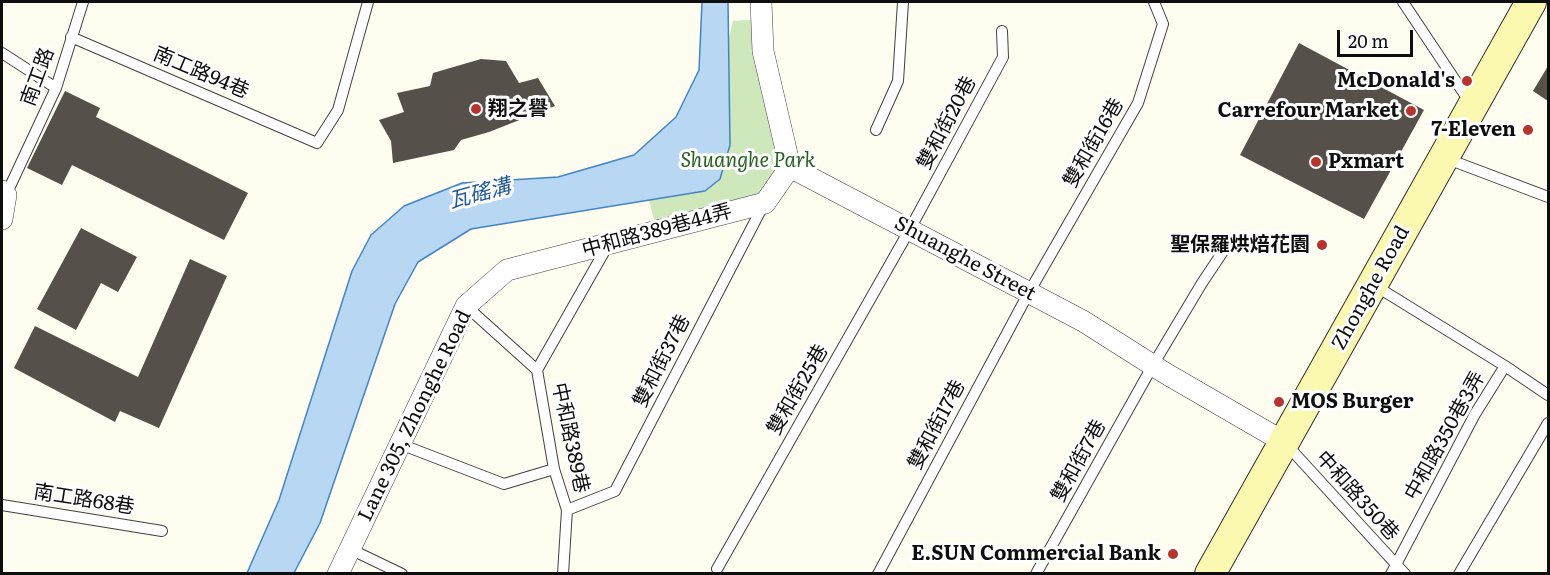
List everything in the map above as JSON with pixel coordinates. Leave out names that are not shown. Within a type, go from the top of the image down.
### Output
[{"type":"main road","name":"Zhonghe Road","points":[[1210,573],[1531,2]]},
{"type":"street","points":[[761,2],[764,51],[790,167],[765,203]]},
{"type":"street","name":"Shuanghe Street","points":[[790,167],[1083,321],[1284,442]]},
{"type":"street","points":[[2,219],[4,193]]},
{"type":"street","name":"中和路389巷44弄","points":[[507,270],[765,203]]},
{"type":"street","name":"Lane 305, Zhonghe Road","points":[[338,573],[466,306],[507,270]]},
{"type":"lane","name":"南工路","points":[[4,193],[56,88],[83,2]]},
{"type":"lane","name":"南工路94巷","points":[[71,37],[317,143],[338,110],[368,2]]},
{"type":"lane","points":[[876,130],[898,81],[903,2]]},
{"type":"lane","name":"雙和街16巷","points":[[1028,294],[1138,103],[1163,24],[1154,2]]},
{"type":"lane","points":[[1404,2],[1472,107]]},
{"type":"lane","name":"雙和街20巷","points":[[910,229],[1003,57],[1002,31]]},
{"type":"lane","points":[[2,53],[56,88]]},
{"type":"lane","points":[[1442,157],[1548,197]]},
{"type":"lane","name":"雙和街37巷","points":[[567,510],[615,490],[765,203]]},
{"type":"lane","name":"雙和街25巷","points":[[717,569],[910,229]]},
{"type":"lane","points":[[537,370],[609,244]]},
{"type":"lane","name":"雙和街7巷","points":[[1036,573],[1153,365],[1228,244]]},
{"type":"lane","name":"中和路350巷3弄","points":[[1373,285],[1505,366],[1475,414],[1393,569]]},
{"type":"lane","name":"雙和街17巷","points":[[878,573],[1028,294]]},
{"type":"lane","name":"中和路389巷","points":[[466,306],[537,370],[555,469],[567,510],[563,573]]},
{"type":"lane","points":[[1505,366],[1548,395]]},
{"type":"lane","points":[[1459,573],[1548,423]]},
{"type":"lane","name":"中和路350巷","points":[[1284,442],[1393,569],[1405,573]]},
{"type":"lane","points":[[400,444],[504,484],[555,469]]},
{"type":"lane","name":"南工路68巷","points":[[2,504],[162,531]]},
{"type":"lane","points":[[350,549],[402,573]]},
{"type":"green space","name":"Shuanghe Park","points":[[762,19],[792,172],[765,203],[657,231],[646,189],[727,46],[733,21]]},
{"type":"water","name":"瓦磘溝","points":[[702,2],[728,2],[730,145],[720,179],[705,191],[471,229],[418,262],[395,304],[320,523],[294,573],[247,573],[279,500],[352,271],[371,235],[404,206],[462,183],[558,177],[634,155],[676,117],[699,70]]},
{"type":"building","points":[[1299,43],[1424,110],[1364,219],[1240,155]]},
{"type":"building","name":"翔之譽","points":[[481,59],[506,61],[519,83],[538,78],[555,106],[489,132],[461,140],[454,150],[393,163],[391,141],[379,120],[404,112],[397,93],[430,86],[433,73]]},
{"type":"building","points":[[1548,66],[1548,101],[1533,91]]},
{"type":"building","points":[[65,91],[100,108],[96,117],[248,193],[224,240],[72,165],[62,185],[27,168]]},
{"type":"building","points":[[81,228],[137,257],[118,292],[101,283],[76,330],[37,309]]},
{"type":"building","points":[[190,259],[227,276],[159,428],[120,411],[115,422],[14,368],[35,326],[138,377]]},
{"type":"place","name":"McDonald's","points":[[1467,81]]},
{"type":"place","name":"翔之譽","points":[[476,109]]},
{"type":"place","name":"Carrefour Market","points":[[1411,111]]},
{"type":"place","name":"7-Eleven","points":[[1528,130]]},
{"type":"place","name":"Pxmart","points":[[1316,162]]},
{"type":"place","name":"聖保羅烘焙花園","points":[[1322,245]]},
{"type":"place","name":"MOS Burger","points":[[1279,402]]},
{"type":"place","name":"E.SUN Commercial Bank","points":[[1173,554]]}]
